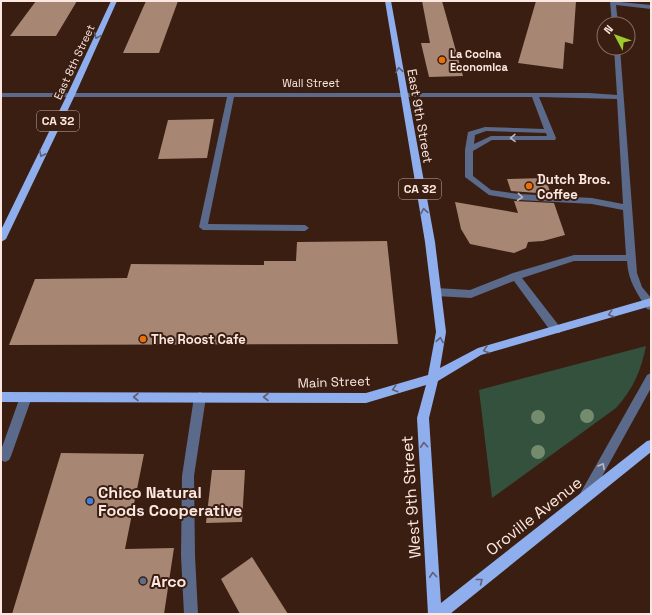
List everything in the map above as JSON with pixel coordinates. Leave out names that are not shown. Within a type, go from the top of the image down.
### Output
[{"type":"main road","name":"East 8th Street","points":[[1,239],[71,95],[114,1]]},
{"type":"main road","name":"East 9th Street","points":[[388,1],[430,242],[441,332],[433,378]]},
{"type":"main road","name":"Main Street","points":[[1,397],[366,398],[433,378],[478,352],[650,304]]},
{"type":"main road","name":"West 9th Street","points":[[433,378],[422,418],[435,614]]},
{"type":"main road","name":"Oroville Avenue","points":[[439,614],[651,445]]},
{"type":"street","points":[[614,16],[613,2],[651,7]]},
{"type":"street","points":[[617,56],[631,258],[634,281],[650,304]]},
{"type":"street","name":"Wall Street","points":[[1,95],[536,94],[620,97]]},
{"type":"street","points":[[469,150],[491,138],[552,138],[536,94]]},
{"type":"street","points":[[231,95],[203,227],[305,228]]},
{"type":"street","points":[[549,131],[485,129],[471,134],[469,150],[470,177],[489,192],[518,197],[592,201],[628,208]]},
{"type":"street","points":[[436,292],[471,294],[516,276],[574,258],[631,258]]},
{"type":"street","points":[[516,276],[556,330]]},
{"type":"street","points":[[583,500],[651,378]]},
{"type":"street","points":[[5,456],[26,397]]},
{"type":"street","points":[[191,614],[188,556],[188,476],[200,397]]},
{"type":"green space","points":[[646,346],[642,364],[636,379],[632,387],[616,408],[492,498],[479,390]]},
{"type":"building","points":[[36,1],[77,1],[56,36],[10,36]]},
{"type":"building","points":[[146,1],[178,1],[159,53],[123,53]]},
{"type":"building","points":[[422,1],[442,1],[463,76],[429,77],[421,43],[430,43]]},
{"type":"building","points":[[536,1],[576,1],[573,44],[565,42],[563,69],[518,63]]},
{"type":"building","points":[[214,119],[207,158],[158,159],[168,120]]},
{"type":"building","name":"Dutch Bros. Coffee","points":[[545,178],[551,194],[511,191],[507,179]]},
{"type":"building","points":[[514,201],[554,203],[565,235],[543,241],[528,242],[526,248],[514,253],[470,244],[461,229],[455,202],[518,213]]},
{"type":"building","points":[[387,241],[398,344],[9,345],[35,279],[127,278],[131,264],[264,265],[264,261],[296,261],[297,242]]},
{"type":"building","name":"Chico Natural Foods Cooperative","points":[[61,453],[144,454],[125,549],[174,548],[164,614],[12,614]]},
{"type":"building","points":[[212,470],[245,470],[242,522],[206,523]]},
{"type":"building","points":[[252,557],[288,614],[240,614],[221,579]]},
{"type":"place","name":"La Cocina Economica","points":[[442,60]]},
{"type":"place","name":"Dutch Bros. Coffee","points":[[529,186]]},
{"type":"place","name":"The Roost Cafe","points":[[143,339]]},
{"type":"place","name":"Chico Natural Foods Cooperative","points":[[90,501]]},
{"type":"place","name":"Arco","points":[[143,581]]}]
